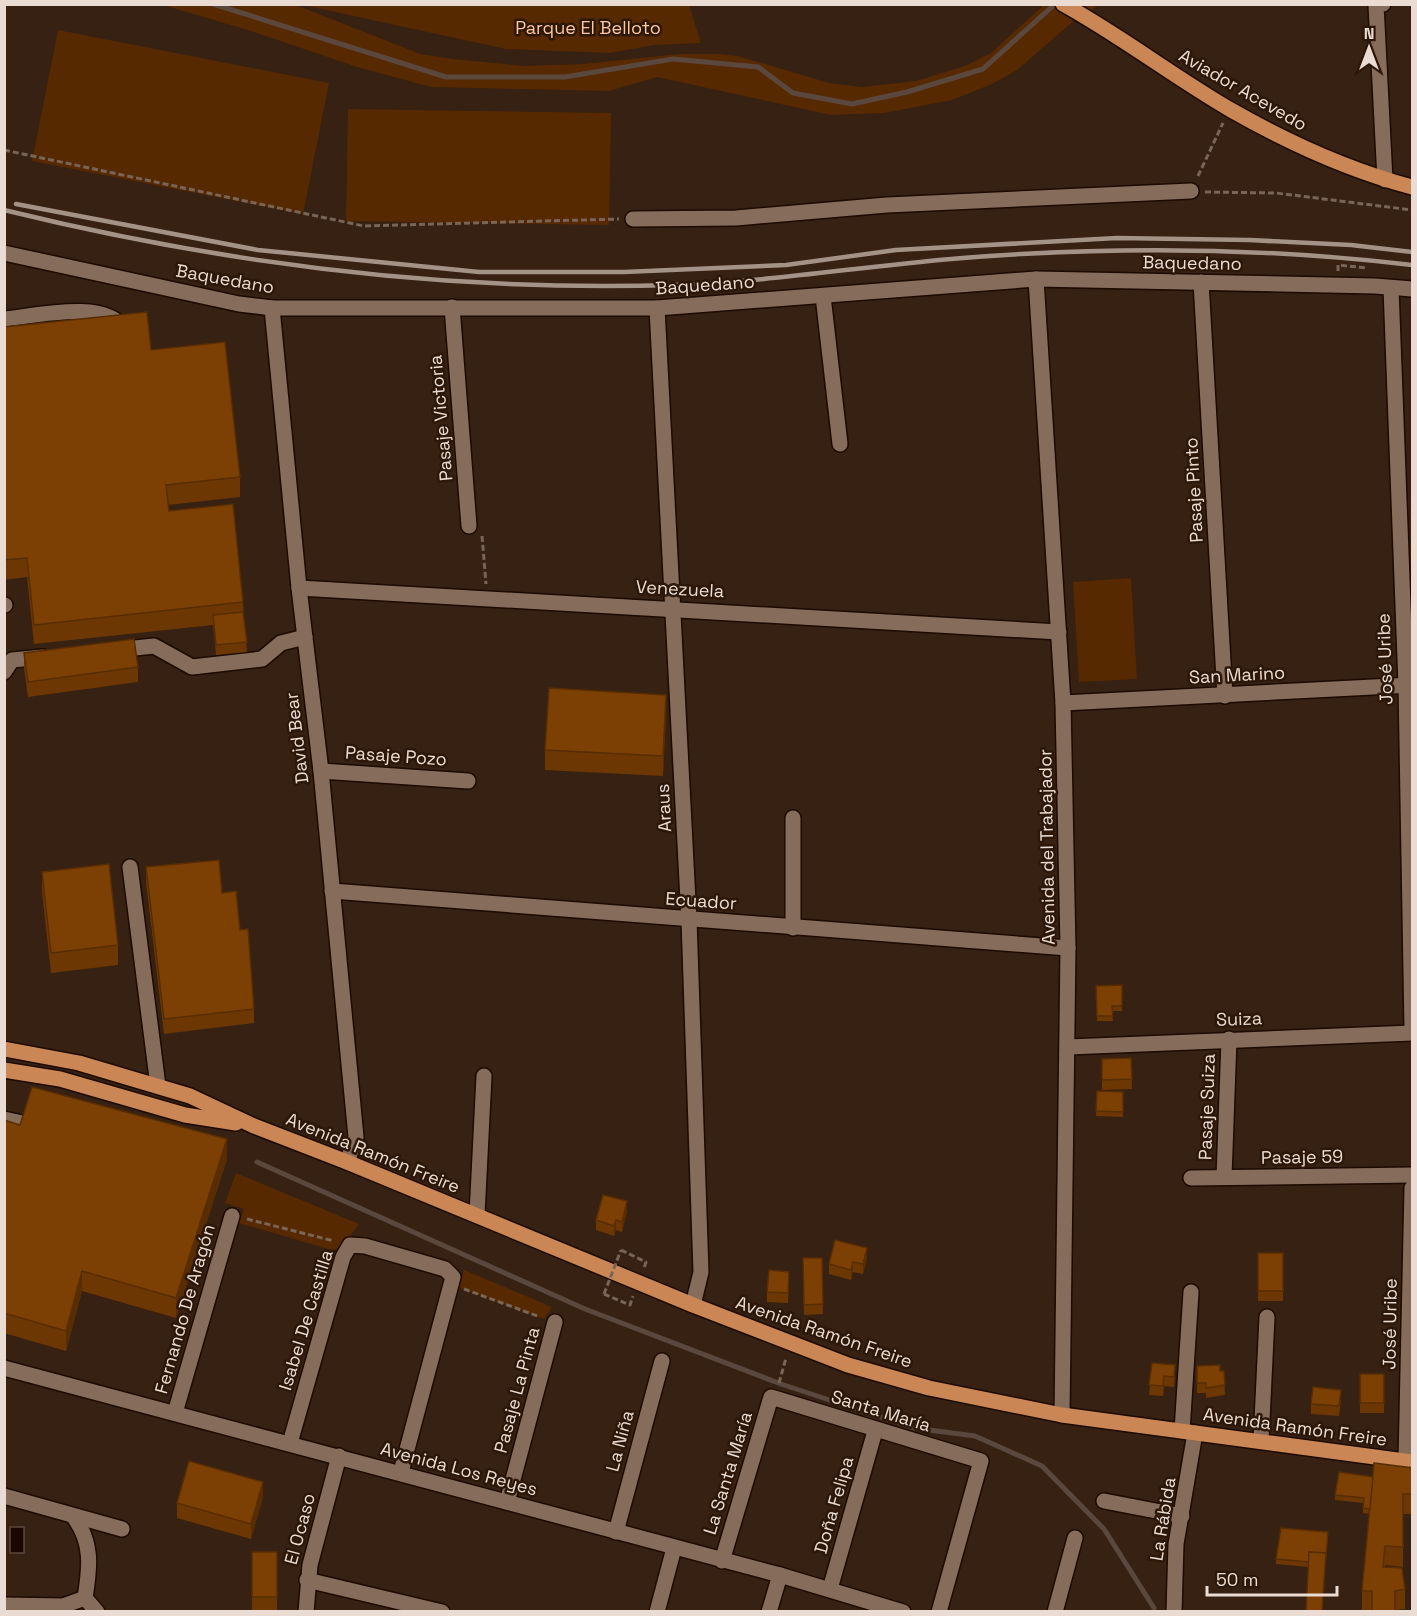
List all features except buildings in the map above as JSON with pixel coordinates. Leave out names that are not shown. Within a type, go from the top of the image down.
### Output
[{"type":"main road","name":"Aviador Acevedo","points":[[1065,6],[1230,109],[1335,163],[1413,187]]},
{"type":"main road","name":"Avenida Ramón Freire","points":[[4,1049],[79,1063],[190,1096],[254,1126],[693,1305],[848,1365],[929,1388],[1062,1415],[1409,1462]]},
{"type":"main road","name":"Avenida Ramón Freire","points":[[4,1070],[60,1078],[185,1115],[254,1126]]},
{"type":"street","points":[[1383,4],[1376,5],[1385,180]]},
{"type":"street","points":[[633,219],[736,218],[887,205],[1191,191]]},
{"type":"street","name":"Baquedano","points":[[4,253],[239,304],[272,308],[657,308],[1036,279],[1413,289]]},
{"type":"street","name":"Avenida del Trabajador","points":[[1036,279],[1063,703],[1068,1047],[1062,1415]]},
{"type":"street","name":"Pasaje Pinto","points":[[1201,282],[1225,696]]},
{"type":"street","name":"José Uribe","points":[[1391,288],[1409,685],[1413,1031]]},
{"type":"street","points":[[824,296],[840,444]]},
{"type":"street","name":"Pasaje Victoria","points":[[452,307],[469,526]]},
{"type":"street","name":"David Bear","points":[[272,308],[298,588],[321,771],[356,1137],[347,1162]]},
{"type":"street","name":"Araus","points":[[657,308],[689,920],[701,1272],[693,1305]]},
{"type":"street","points":[[4,319],[90,311],[118,320],[124,329]]},
{"type":"street","name":"Venezuela","points":[[298,588],[1059,632]]},
{"type":"street","points":[[95,652],[154,646],[192,667],[262,659],[281,643],[305,637]]},
{"type":"street","points":[[4,672],[12,660],[60,655]]},
{"type":"street","name":"San Marino","points":[[1063,703],[1409,685]]},
{"type":"street","name":"Pasaje Pozo","points":[[321,771],[468,780]]},
{"type":"street","points":[[793,928],[794,818]]},
{"type":"street","points":[[130,867],[158,1086]]},
{"type":"street","name":"Ecuador","points":[[332,891],[1068,948]]},
{"type":"street","name":"Suiza","points":[[1068,1047],[1413,1031]]},
{"type":"street","name":"Pasaje Suiza","points":[[1224,1177],[1229,1039]]},
{"type":"street","points":[[477,1215],[484,1076]]},
{"type":"street","points":[[4,1119],[27,1124]]},
{"type":"street","name":"Pasaje 59","points":[[1191,1178],[1413,1175]]},
{"type":"street","name":"José Uribe","points":[[1409,1462],[1413,1188]]},
{"type":"street","name":"Fernando De Aragón","points":[[175,1413],[232,1216]]},
{"type":"street","name":"Isabel De Castilla","points":[[290,1443],[343,1257],[350,1245],[365,1246],[445,1269],[452,1280]]},
{"type":"street","points":[[400,1472],[452,1280]]},
{"type":"street","name":"La Rábida","points":[[1174,1611],[1174,1569],[1182,1516],[1189,1432],[1191,1292]]},
{"type":"street","points":[[1261,1442],[1267,1317]]},
{"type":"street","name":"Pasaje La Pinta","points":[[507,1502],[555,1322]]},
{"type":"street","name":"La Niña","points":[[616,1532],[662,1361]]},
{"type":"street","name":"Avenida Los Reyes","points":[[4,1368],[400,1472],[780,1575],[903,1611]]},
{"type":"street","name":"Santa María","points":[[774,1393],[875,1431],[981,1461],[939,1611]]},
{"type":"street","name":"La Santa María","points":[[722,1561],[774,1393]]},
{"type":"street","name":"Doña Felipa","points":[[830,1589],[875,1431]]},
{"type":"street","name":"El Ocaso","points":[[306,1611],[307,1580],[339,1456]]},
{"type":"street","points":[[4,1496],[122,1529]]},
{"type":"street","points":[[1104,1500],[1182,1516]]},
{"type":"street","points":[[73,1516],[84,1531],[91,1564],[85,1598]]},
{"type":"street","points":[[1055,1611],[1075,1538]]},
{"type":"street","points":[[657,1611],[674,1548]]},
{"type":"street","points":[[769,1611],[780,1575]]},
{"type":"street","points":[[307,1580],[434,1611]]},
{"type":"street","points":[[4,1605],[63,1606],[85,1598]]},
{"type":"street","points":[[85,1598],[97,1611]]},
{"type":"path","points":[[1230,109],[1191,191],[1276,193],[1413,210]]},
{"type":"path","points":[[4,150],[364,226],[633,219]]},
{"type":"path","points":[[469,526],[481,529],[487,598]]},
{"type":"path","points":[[232,1216],[350,1245]]},
{"type":"path","points":[[630,1305],[604,1294],[621,1250],[646,1262]]},
{"type":"path","points":[[452,1280],[555,1322]]},
{"type":"path","points":[[774,1393],[784,1364]]},
{"type":"green space","points":[[163,5],[296,5],[420,54],[453,59],[524,66],[583,64],[680,54],[718,54],[738,56],[829,83],[862,87],[916,81],[965,66],[991,53],[1044,5],[1099,5],[1076,19],[1017,70],[992,84],[952,100],[884,113],[831,115],[657,77],[609,91],[431,87],[357,67],[248,30]]},
{"type":"green space","name":"Parque El Belloto","points":[[303,5],[689,5],[701,43],[654,45],[610,53],[506,49]]},
{"type":"green space","points":[[58,30],[329,83],[303,214],[32,161]]},
{"type":"green space","points":[[348,109],[611,113],[609,225],[346,221]]},
{"type":"green space","points":[[1131,578],[1137,679],[1079,682],[1073,582]]},
{"type":"green space","points":[[236,1173],[359,1224],[342,1247],[332,1250],[239,1223],[244,1209],[225,1203]]},
{"type":"green space","points":[[464,1270],[552,1307],[544,1319],[460,1288]]},
{"type":"shaded area","points":[[10,1527],[24,1527],[24,1553],[10,1553]]},
{"type":"waterway","points":[[213,4],[446,77],[565,77],[673,59],[758,67],[793,93],[852,104],[907,92],[983,69],[1055,4]]},
{"type":"waterway","points":[[257,1162],[585,1309],[781,1384],[914,1428],[975,1436],[1042,1466],[1104,1529],[1154,1608]]},
{"type":"railway","points":[[16,204],[258,250],[479,272],[624,272],[786,265],[896,250],[1117,238],[1249,240],[1351,245],[1412,252]]},
{"type":"railway","points":[[4,210],[87,229],[253,259],[421,279],[505,284],[674,285],[778,278],[951,259],[1124,250],[1240,252],[1412,265]]}]
